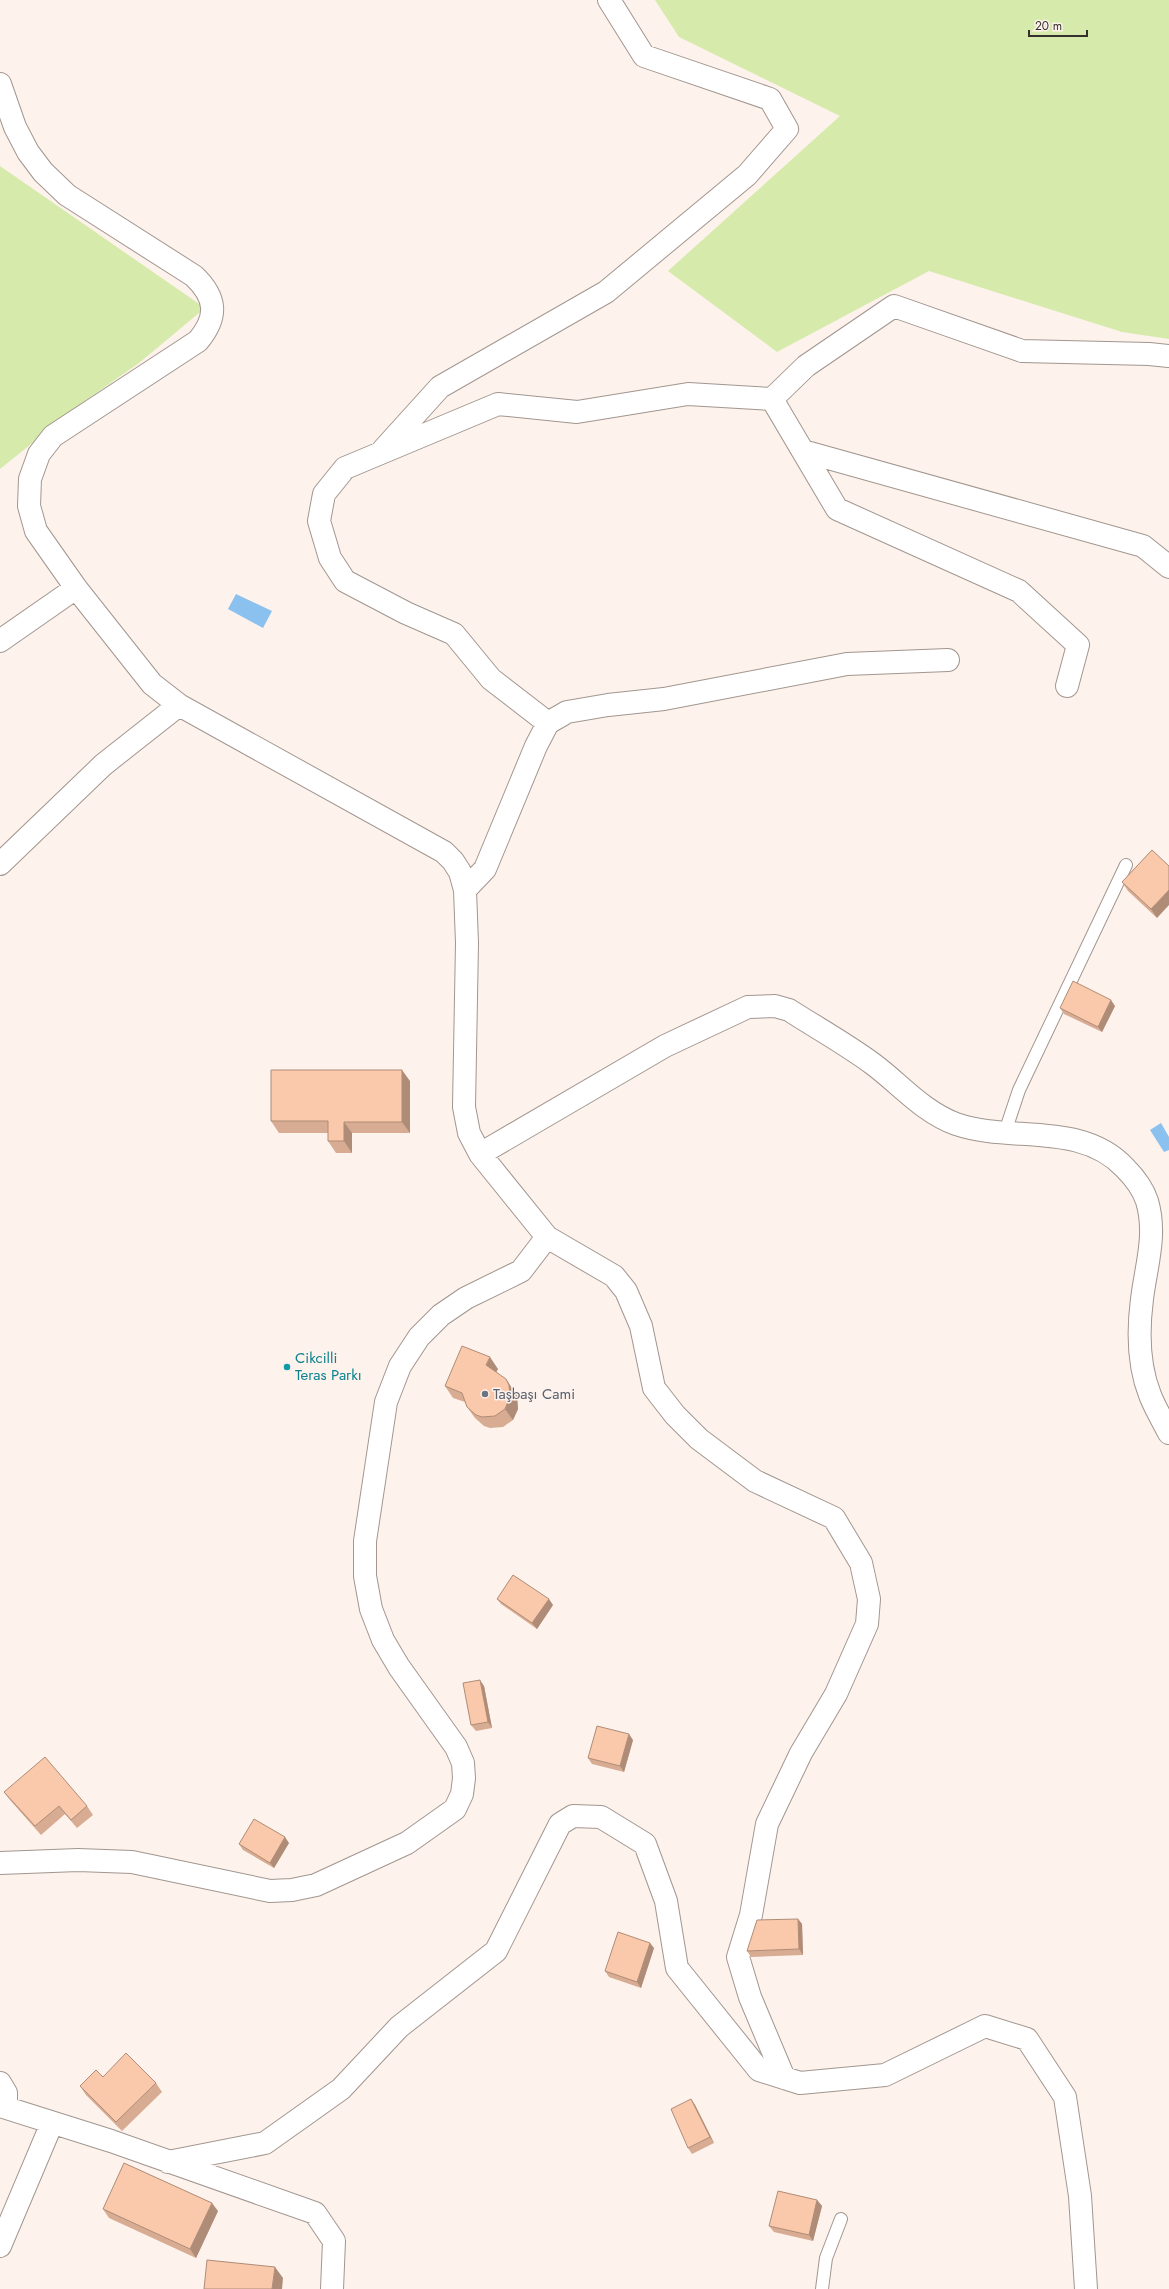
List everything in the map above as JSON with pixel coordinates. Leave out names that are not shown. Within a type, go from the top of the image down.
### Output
[{"type":"street","points":[[380,454],[440,387],[606,292],[747,175],[787,129],[770,99],[644,56],[609,0]]},
{"type":"street","points":[[0,84],[15,127],[28,152],[42,172],[67,195],[194,276],[205,287],[212,301],[212,316],[208,329],[198,341],[53,436],[39,454],[30,479],[29,506],[36,531],[76,588],[152,684],[179,705],[444,852],[460,872],[465,890],[467,943],[464,1107],[469,1133],[480,1154],[547,1237],[614,1276],[626,1291],[641,1326],[654,1388],[675,1415],[699,1439],[755,1481],[834,1518],[861,1563],[869,1599],[867,1624],[836,1694],[801,1753],[767,1824],[751,1915],[738,1957],[750,1996],[784,2078]]},
{"type":"street","points":[[548,723],[491,679],[454,634],[406,613],[345,581],[330,558],[319,521],[324,494],[345,468],[498,404],[577,412],[688,394],[772,399],[806,366],[894,306],[1022,351],[1149,354],[1169,356]]},
{"type":"street","points":[[772,399],[837,509],[1019,591],[1078,645],[1067,686]]},
{"type":"street","points":[[803,451],[1143,546],[1169,567]]},
{"type":"street","points":[[0,641],[76,588]]},
{"type":"street","points":[[465,890],[485,869],[536,746],[548,723],[566,712],[608,705],[664,699],[847,664],[948,660]]},
{"type":"street","points":[[0,864],[103,765],[179,705]]},
{"type":"street","points":[[480,1154],[666,1046],[748,1007],[761,1005],[774,1006],[789,1010],[873,1064],[934,1114],[956,1124],[1004,1132],[1059,1137],[1091,1144],[1116,1158],[1135,1178],[1146,1199],[1152,1221],[1152,1242],[1142,1300],[1139,1334],[1142,1365],[1150,1394],[1169,1433]]},
{"type":"street","points":[[0,1863],[78,1860],[132,1862],[270,1890],[292,1890],[316,1885],[407,1843],[455,1809],[462,1794],[464,1778],[463,1763],[456,1747],[399,1667],[383,1640],[371,1609],[365,1576],[365,1541],[386,1402],[400,1366],[419,1337],[441,1315],[466,1298],[521,1271],[547,1237]]},
{"type":"street","points":[[168,2162],[265,2143],[341,2089],[399,2027],[496,1951],[560,1824],[573,1816],[601,1817],[645,1844],[666,1901],[677,1968],[758,2070],[800,2083],[885,2075],[985,2026],[1027,2039],[1065,2097],[1080,2196],[1086,2289]]},
{"type":"street","points":[[0,2083],[6,2093],[3,2107],[315,2213],[334,2241],[332,2289]]},
{"type":"street","points":[[0,2246],[52,2123]]},
{"type":"lane","points":[[1004,1132],[1020,1090],[1126,865]]},
{"type":"lane","points":[[822,2289],[826,2258],[842,2219]]},
{"type":"green space","points":[[655,0],[1169,0],[1169,339],[1122,332],[929,271],[777,352],[668,271],[840,116],[679,37]]},
{"type":"green space","points":[[0,166],[205,308],[139,363],[82,403],[0,469]]},
{"type":"water","points":[[236,594],[272,611],[263,628],[228,609]]},
{"type":"water","points":[[1161,1123],[1169,1137],[1169,1150],[1164,1152],[1150,1130]]},
{"type":"building","points":[[1152,850],[1169,866],[1169,890],[1151,909],[1122,882]]},
{"type":"building","points":[[1073,981],[1111,1000],[1098,1027],[1060,1008]]},
{"type":"building","points":[[271,1070],[402,1070],[402,1122],[344,1122],[344,1141],[328,1141],[328,1121],[271,1121]]},
{"type":"building","name":"Taşbaşı Cami","points":[[462,1346],[490,1357],[486,1365],[506,1379],[509,1385],[510,1397],[505,1409],[495,1416],[482,1417],[476,1415],[467,1407],[462,1393],[445,1386]]},
{"type":"building","points":[[513,1575],[549,1599],[532,1623],[497,1599]]},
{"type":"building","points":[[480,1680],[488,1722],[471,1725],[463,1683]]},
{"type":"building","points":[[597,1726],[629,1734],[620,1766],[588,1758]]},
{"type":"building","points":[[45,1757],[87,1806],[71,1820],[59,1806],[35,1826],[4,1792]]},
{"type":"building","points":[[254,1819],[285,1837],[270,1863],[239,1844]]},
{"type":"building","points":[[798,1919],[799,1949],[747,1951],[757,1920]]},
{"type":"building","points":[[618,1932],[650,1943],[637,1982],[605,1971]]},
{"type":"building","points":[[126,2053],[156,2083],[116,2122],[80,2086],[96,2070],[103,2077]]},
{"type":"building","points":[[691,2099],[710,2137],[688,2148],[671,2109]]},
{"type":"building","points":[[124,2163],[212,2203],[190,2249],[103,2209]]},
{"type":"building","points":[[778,2191],[817,2200],[809,2235],[769,2226]]},
{"type":"building","points":[[207,2260],[275,2267],[272,2289],[204,2289]]},
{"type":"place","name":"Cikcilli Teras Parkı","points":[[287,1367]]},
{"type":"place","name":"Taşbaşı Cami","points":[[485,1394]]}]
